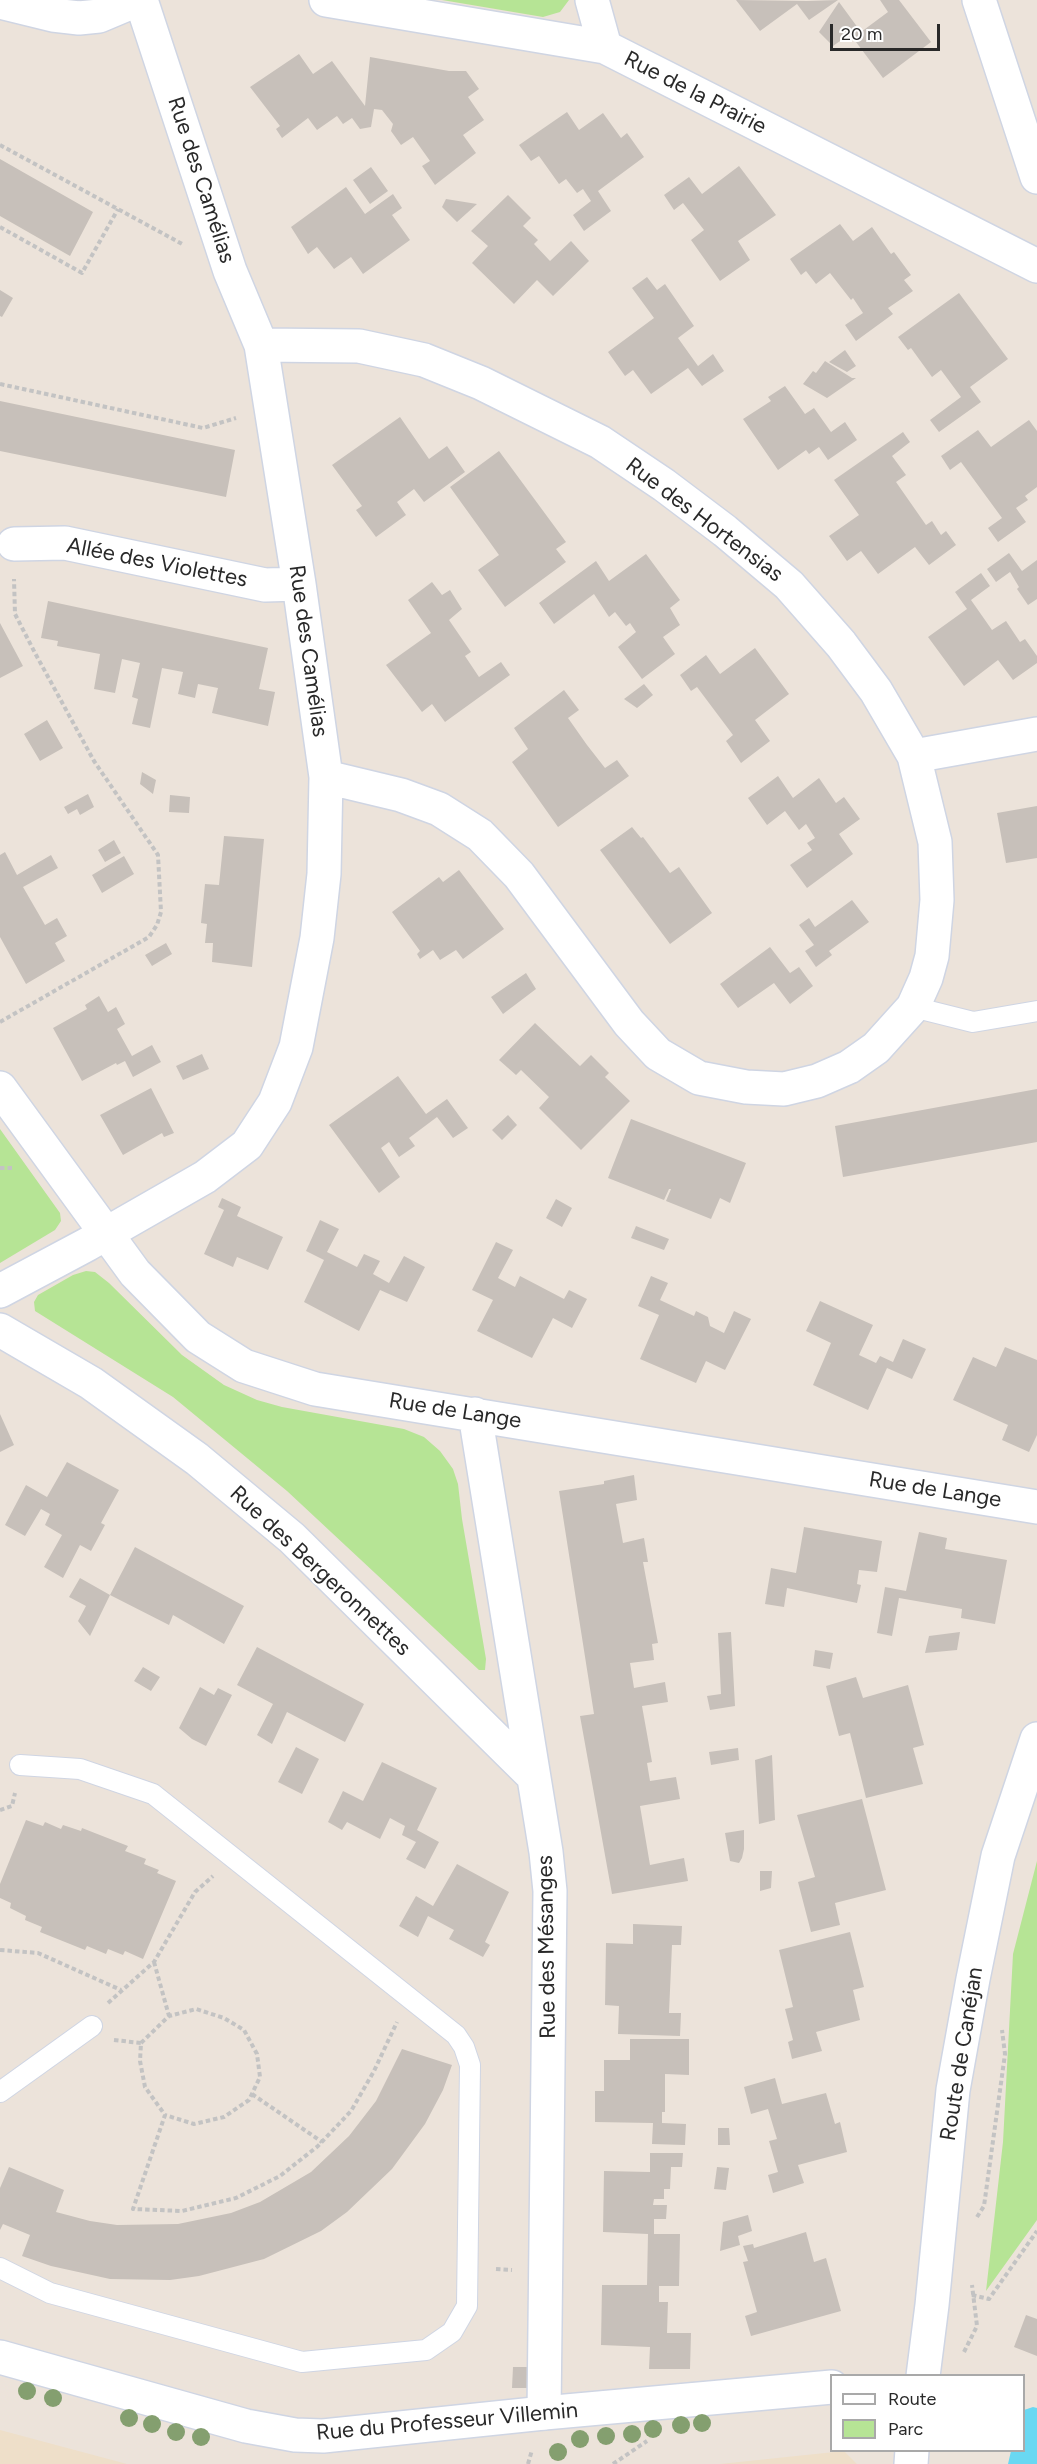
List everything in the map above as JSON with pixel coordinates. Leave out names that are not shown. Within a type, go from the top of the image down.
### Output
[{"type":"street","points":[[0,2],[53,15],[78,18],[99,16],[139,0]]},
{"type":"street","name":"Rue des Camélias","points":[[0,1291],[205,1177],[247,1145],[275,1102],[296,1047],[317,938],[324,874],[326,777],[299,584],[261,345],[230,271],[139,0]]},
{"type":"street","name":"Rue de la Prairie","points":[[326,0],[604,47],[1037,266]]},
{"type":"street","points":[[592,0],[604,47]]},
{"type":"street","points":[[979,0],[1037,177]]},
{"type":"street","name":"Rue des Hortensias","points":[[261,345],[358,346],[424,360],[520,401],[600,442],[664,485],[789,585],[841,644],[876,691],[914,756],[935,842],[937,900],[932,956],[926,978],[913,1007],[876,1048],[849,1068],[817,1081],[784,1089],[746,1087],[699,1078],[658,1054],[629,1023],[519,875],[480,835],[439,809],[401,795],[326,777]]},
{"type":"street","name":"Allée des Violettes","points":[[14,544],[65,543],[265,585],[299,584]]},
{"type":"street","points":[[914,756],[1037,734]]},
{"type":"street","name":"Rue de Lange","points":[[0,1088],[135,1273],[198,1337],[244,1366],[315,1389],[1037,1507]]},
{"type":"street","name":"Rue des Bergeronnettes","points":[[0,1330],[91,1383],[197,1459],[284,1531],[532,1775]]},
{"type":"street","name":"Rue des Mésanges","points":[[475,1414],[546,1852],[550,1891],[544,2413]]},
{"type":"street","name":"Route de Canéjan","points":[[923,2374],[954,2090],[973,1979],[998,1856],[1037,1739]]},
{"type":"street","name":"Rue du Professeur Villemin","points":[[0,2357],[246,2426],[295,2435],[350,2434],[544,2413],[830,2387]]},
{"type":"lane","points":[[913,1007],[973,1022],[1037,1011]]},
{"type":"lane","points":[[0,2268],[50,2293],[302,2362],[426,2350],[452,2332],[467,2306],[470,2065],[464,2047],[456,2035],[153,1794],[80,1769],[20,1765]]},
{"type":"lane","points":[[0,2092],[92,2026]]},
{"type":"path","points":[[0,145],[230,271]]},
{"type":"path","points":[[0,226],[82,273],[118,209]]},
{"type":"path","points":[[0,384],[203,428],[272,407]]},
{"type":"path","points":[[0,1022],[149,937],[157,925],[161,912],[158,855],[94,761],[15,614],[14,544]]},
{"type":"path","points":[[141,2043],[110,2040],[92,2026],[111,1999],[154,1962],[195,1892],[233,1858]]},
{"type":"path","points":[[0,1950],[38,1953],[121,1990]]},
{"type":"path","points":[[154,1962],[170,2016]]},
{"type":"path","points":[[165,2115],[133,2209],[182,2211],[236,2198],[280,2176],[322,2142],[351,2111],[374,2071],[408,1997]]},
{"type":"path","points":[[196,2008],[224,2018],[244,2030],[257,2054],[260,2077],[249,2100],[224,2117],[194,2124],[165,2115],[145,2086],[140,2061],[141,2043],[170,2016],[196,2008]]},
{"type":"path","points":[[973,2227],[984,2206],[1005,2054],[1000,2022]]},
{"type":"path","points":[[252,2094],[322,2142]]},
{"type":"path","points":[[931,2315],[973,2294],[988,2299],[1037,2231]]},
{"type":"path","points":[[467,2268],[546,2271]]},
{"type":"path","points":[[962,2356],[976,2326],[972,2283]]},
{"type":"shaded area","points":[[0,2430],[127,2464],[0,2464]]},
{"type":"shaded area","points":[[845,2452],[857,2464],[720,2464]]},
{"type":"green space","points":[[442,0],[569,0],[560,12],[543,17]]},
{"type":"green space","points":[[0,1129],[60,1213],[61,1221],[55,1230],[0,1263]]},
{"type":"green space","points":[[86,1271],[95,1272],[109,1283],[182,1355],[224,1385],[257,1400],[282,1407],[404,1429],[424,1437],[440,1451],[453,1469],[458,1484],[486,1659],[485,1670],[479,1670],[287,1491],[173,1397],[35,1311],[34,1302],[38,1295],[73,1275]]},
{"type":"green space","points":[[1037,1861],[1037,2220],[986,2291],[1003,2142],[1013,1954]]},
{"type":"water","points":[[1037,2408],[1037,2464],[1008,2464],[1011,2452],[1025,2452],[1025,2410]]},
{"type":"building","points":[[736,0],[838,0],[809,20],[797,4],[760,31]]},
{"type":"building","points":[[880,0],[899,0],[931,42],[883,78],[850,34],[833,46],[819,32],[839,2],[861,32],[888,12]]},
{"type":"building","points":[[299,54],[313,74],[332,61],[365,106],[370,57],[449,71],[466,71],[479,89],[468,97],[484,120],[463,135],[476,153],[435,185],[422,166],[430,161],[413,137],[401,145],[391,131],[393,124],[382,110],[374,109],[371,127],[360,129],[352,118],[343,124],[337,116],[317,130],[308,118],[282,138],[276,129],[280,126],[250,87]]},
{"type":"building","points":[[567,112],[579,130],[603,113],[621,138],[627,133],[644,157],[598,191],[611,211],[584,231],[573,215],[591,201],[583,189],[577,193],[566,179],[559,184],[539,156],[531,161],[519,145]]},
{"type":"building","points":[[0,159],[93,212],[70,256],[0,216]]},
{"type":"building","points":[[739,166],[776,215],[738,241],[750,260],[720,281],[691,240],[704,230],[683,203],[674,210],[664,195],[689,177],[702,194]]},
{"type":"building","points":[[371,167],[388,191],[370,204],[353,180]]},
{"type":"building","points":[[346,187],[365,214],[393,194],[402,208],[392,215],[410,240],[363,274],[351,257],[334,269],[317,247],[308,254],[291,227]]},
{"type":"building","points":[[508,195],[531,218],[523,226],[538,240],[534,244],[550,261],[571,241],[589,261],[553,296],[537,280],[514,304],[472,263],[488,246],[471,231]]},
{"type":"building","points":[[446,199],[477,204],[457,222],[442,207]]},
{"type":"building","points":[[840,224],[853,241],[872,227],[891,254],[894,252],[911,275],[904,280],[913,291],[888,308],[893,314],[856,341],[845,325],[863,313],[853,298],[851,300],[830,273],[816,284],[806,271],[801,275],[790,259]]},
{"type":"building","points":[[647,277],[657,290],[665,284],[694,326],[678,338],[698,366],[713,354],[724,371],[702,386],[688,368],[651,394],[633,370],[625,376],[608,352],[654,318],[632,288]]},
{"type":"building","points":[[0,290],[13,298],[2,317],[0,316]]},
{"type":"building","points":[[959,293],[1008,359],[970,387],[981,402],[939,432],[930,420],[961,397],[941,370],[932,377],[911,348],[908,350],[898,337]]},
{"type":"building","points":[[845,350],[856,366],[847,372],[829,362]]},
{"type":"building","points":[[825,361],[852,378],[856,378],[827,398],[803,384]]},
{"type":"building","points":[[785,386],[805,414],[814,408],[831,432],[845,422],[857,440],[828,460],[819,447],[809,454],[806,450],[778,470],[743,419],[771,401],[768,397]]},
{"type":"building","points":[[0,401],[235,450],[226,497],[0,451]]},
{"type":"building","points":[[400,417],[429,459],[447,446],[465,472],[424,502],[414,489],[397,502],[406,515],[376,537],[356,510],[362,506],[332,465]]},
{"type":"building","points":[[1029,420],[1037,431],[1037,487],[1025,496],[1028,500],[1016,508],[1026,522],[998,542],[988,528],[1002,518],[961,462],[950,470],[941,456],[978,430],[991,447]]},
{"type":"building","points":[[903,432],[910,442],[892,456],[906,475],[896,482],[926,525],[932,521],[941,535],[946,531],[956,545],[929,565],[915,547],[878,574],[861,551],[847,561],[829,536],[859,515],[834,480]]},
{"type":"building","points":[[499,451],[566,542],[556,549],[566,562],[505,607],[478,570],[499,555],[450,487]]},
{"type":"building","points":[[1009,553],[1022,571],[1037,560],[1037,599],[1028,605],[1017,589],[1019,587],[1010,572],[996,582],[987,569]]},
{"type":"building","points":[[646,554],[680,600],[670,608],[680,625],[663,637],[675,654],[642,679],[618,647],[636,632],[630,623],[626,626],[615,612],[609,617],[594,594],[554,624],[539,603],[596,561],[609,581]]},
{"type":"building","points":[[981,573],[990,586],[971,600],[992,630],[1006,621],[1020,642],[1025,639],[1037,656],[1037,663],[1013,680],[998,660],[964,686],[928,637],[967,609],[955,592]]},
{"type":"building","points":[[432,582],[442,595],[450,590],[462,609],[449,620],[471,652],[465,656],[479,677],[501,662],[510,675],[445,722],[432,704],[422,712],[386,665],[431,633],[408,600]]},
{"type":"building","points":[[48,601],[268,648],[259,689],[275,692],[268,726],[212,713],[218,688],[198,684],[195,698],[178,694],[183,672],[162,668],[150,728],[132,724],[138,699],[132,697],[140,663],[122,659],[115,693],[94,689],[100,654],[57,646],[58,641],[41,638]]},
{"type":"building","points":[[0,623],[23,666],[0,678]]},
{"type":"building","points":[[755,648],[789,694],[755,720],[770,741],[741,763],[726,741],[733,735],[697,687],[691,691],[680,675],[706,655],[720,674]]},
{"type":"building","points":[[644,684],[653,695],[637,708],[624,699]]},
{"type":"building","points":[[564,690],[579,710],[568,718],[587,745],[605,768],[617,760],[629,776],[558,827],[512,762],[528,749],[514,728]]},
{"type":"building","points":[[47,720],[63,748],[40,761],[24,734]]},
{"type":"building","points":[[142,772],[156,780],[153,794],[140,784]]},
{"type":"building","points":[[778,776],[793,798],[819,778],[836,803],[844,797],[860,819],[839,834],[853,854],[807,888],[790,865],[812,850],[807,843],[815,838],[806,824],[799,830],[785,811],[767,825],[748,798]]},
{"type":"building","points":[[88,794],[94,807],[80,815],[77,809],[68,814],[64,807]]},
{"type":"building","points":[[170,795],[190,797],[189,813],[169,812]]},
{"type":"building","points":[[1037,806],[1037,858],[1006,863],[997,813]]},
{"type":"building","points":[[632,827],[641,838],[643,837],[670,873],[679,867],[712,913],[670,944],[600,850]]},
{"type":"building","points":[[224,836],[264,839],[252,967],[212,962],[213,943],[205,943],[207,924],[201,923],[205,884],[219,885]]},
{"type":"building","points":[[114,840],[121,853],[105,862],[98,850]]},
{"type":"building","points":[[5,852],[17,875],[51,855],[58,868],[23,887],[45,925],[57,918],[67,936],[55,943],[65,961],[26,984],[0,937],[0,855]]},
{"type":"building","points":[[124,856],[134,874],[102,893],[92,875]]},
{"type":"building","points":[[459,870],[504,929],[463,959],[456,950],[440,960],[433,950],[420,959],[417,954],[420,951],[392,912],[439,877],[443,882]]},
{"type":"building","points":[[852,900],[869,922],[829,951],[832,955],[816,967],[805,951],[814,945],[799,925],[809,918],[815,927]]},
{"type":"building","points":[[166,943],[172,954],[152,966],[145,955]]},
{"type":"building","points":[[770,947],[790,973],[799,967],[813,986],[790,1004],[774,983],[738,1008],[720,984]]},
{"type":"building","points":[[526,973],[536,989],[503,1014],[491,997]]},
{"type":"building","points":[[99,996],[108,1012],[116,1007],[125,1024],[117,1029],[132,1056],[152,1045],[161,1062],[133,1077],[125,1061],[117,1065],[116,1063],[82,1081],[53,1028],[87,1009],[85,1005]]},
{"type":"building","points":[[535,1023],[580,1066],[591,1055],[609,1073],[605,1077],[630,1101],[581,1150],[539,1108],[549,1097],[521,1070],[516,1075],[499,1060]]},
{"type":"building","points":[[202,1054],[209,1069],[183,1080],[176,1066]]},
{"type":"building","points":[[398,1076],[426,1114],[447,1099],[468,1128],[453,1138],[437,1117],[409,1138],[415,1146],[399,1157],[389,1142],[381,1148],[400,1177],[379,1193],[329,1125]]},
{"type":"building","points":[[151,1088],[174,1133],[164,1137],[162,1133],[123,1155],[100,1115]]},
{"type":"building","points":[[1037,1089],[1037,1142],[843,1177],[835,1126]]},
{"type":"building","points":[[508,1115],[517,1125],[502,1140],[492,1130]]},
{"type":"building","points":[[631,1119],[746,1163],[730,1203],[720,1198],[711,1219],[666,1201],[671,1189],[664,1200],[608,1178]]},
{"type":"building","points":[[222,1198],[241,1207],[237,1216],[283,1237],[268,1270],[237,1257],[233,1267],[204,1254],[224,1210],[218,1207]]},
{"type":"building","points":[[556,1199],[572,1208],[562,1227],[546,1218]]},
{"type":"building","points":[[320,1220],[339,1229],[327,1252],[357,1267],[364,1254],[380,1261],[373,1274],[389,1283],[404,1256],[425,1267],[407,1302],[380,1290],[359,1331],[304,1302],[324,1260],[306,1251]]},
{"type":"building","points":[[636,1226],[669,1239],[664,1250],[631,1238]]},
{"type":"building","points":[[496,1242],[513,1250],[498,1278],[515,1287],[520,1276],[564,1299],[569,1290],[587,1299],[572,1328],[553,1318],[532,1358],[477,1331],[493,1300],[472,1290]]},
{"type":"building","points":[[651,1276],[668,1283],[660,1300],[694,1316],[696,1311],[708,1317],[710,1326],[724,1333],[734,1311],[751,1319],[725,1370],[706,1361],[696,1383],[640,1359],[659,1315],[638,1306]]},
{"type":"building","points":[[820,1301],[873,1325],[859,1355],[876,1363],[880,1356],[893,1362],[903,1339],[926,1349],[912,1379],[887,1368],[868,1410],[813,1385],[831,1343],[806,1331]]},
{"type":"building","points":[[1005,1347],[1037,1360],[1037,1435],[1029,1452],[1002,1440],[1008,1425],[953,1400],[973,1357],[996,1367]]},
{"type":"building","points":[[0,1414],[14,1445],[0,1452]]},
{"type":"building","points":[[67,1462],[119,1490],[101,1523],[105,1525],[91,1551],[80,1545],[63,1578],[44,1567],[62,1535],[45,1525],[50,1514],[41,1509],[25,1536],[5,1525],[26,1485],[47,1497]]},
{"type":"building","points":[[634,1475],[637,1500],[616,1504],[623,1543],[644,1538],[648,1562],[643,1562],[658,1643],[652,1644],[654,1660],[630,1663],[634,1688],[665,1682],[668,1702],[642,1706],[652,1762],[647,1763],[650,1781],[676,1777],[680,1799],[640,1806],[650,1865],[684,1858],[688,1881],[612,1894],[580,1716],[594,1714],[559,1491],[604,1484],[604,1481]]},
{"type":"building","points":[[804,1527],[882,1541],[877,1572],[859,1570],[857,1584],[861,1585],[857,1603],[787,1588],[784,1607],[765,1604],[771,1568],[796,1573]]},
{"type":"building","points":[[919,1532],[947,1538],[945,1549],[1007,1560],[995,1624],[961,1618],[962,1609],[899,1598],[892,1636],[877,1633],[885,1587],[906,1591]]},
{"type":"building","points":[[135,1547],[244,1606],[224,1644],[173,1615],[169,1625],[110,1595]]},
{"type":"building","points":[[80,1578],[110,1595],[90,1636],[78,1621],[86,1606],[69,1597]]},
{"type":"building","points":[[731,1632],[735,1706],[710,1710],[707,1696],[721,1694],[718,1633]]},
{"type":"building","points":[[960,1632],[957,1650],[925,1653],[929,1636]]},
{"type":"building","points":[[257,1647],[364,1704],[345,1742],[287,1712],[272,1744],[257,1735],[273,1704],[237,1685]]},
{"type":"building","points":[[815,1650],[833,1653],[830,1669],[813,1666]]},
{"type":"building","points":[[143,1667],[160,1677],[151,1691],[134,1681]]},
{"type":"building","points":[[856,1677],[863,1698],[908,1685],[924,1745],[913,1748],[923,1784],[866,1798],[850,1733],[839,1736],[826,1686]]},
{"type":"building","points":[[200,1687],[214,1695],[218,1688],[232,1695],[206,1746],[192,1739],[179,1728]]},
{"type":"building","points":[[296,1747],[319,1759],[302,1794],[278,1782]]},
{"type":"building","points":[[738,1748],[739,1760],[711,1765],[709,1752]]},
{"type":"building","points":[[772,1755],[775,1820],[759,1824],[755,1760]]},
{"type":"building","points":[[382,1762],[437,1788],[417,1830],[439,1842],[425,1869],[406,1859],[416,1842],[402,1835],[405,1826],[390,1818],[380,1839],[347,1822],[342,1830],[328,1822],[343,1791],[363,1801]]},
{"type":"building","points":[[862,1799],[886,1890],[835,1903],[840,1925],[811,1932],[798,1882],[815,1877],[797,1815]]},
{"type":"building","points":[[26,1820],[43,1826],[45,1822],[61,1829],[63,1825],[81,1831],[82,1828],[128,1846],[125,1851],[146,1859],[144,1864],[159,1870],[157,1873],[176,1881],[143,1959],[125,1951],[123,1955],[108,1949],[106,1954],[87,1946],[85,1950],[40,1932],[42,1927],[25,1920],[26,1916],[10,1908],[11,1903],[0,1898],[0,1884]]},
{"type":"building","points":[[744,1830],[742,1858],[739,1863],[730,1861],[725,1833]]},
{"type":"building","points":[[457,1864],[509,1892],[485,1942],[490,1945],[483,1957],[449,1939],[454,1930],[428,1916],[418,1937],[399,1926],[416,1896],[433,1906]]},
{"type":"building","points":[[760,1871],[772,1871],[771,1888],[760,1891]]},
{"type":"building","points":[[633,1924],[682,1926],[681,1945],[672,1945],[669,2013],[681,2013],[680,2036],[618,2034],[619,2006],[605,2005],[606,1943],[633,1944]]},
{"type":"building","points":[[850,1932],[864,1987],[853,1990],[860,2020],[816,2032],[822,2051],[792,2059],[788,2042],[793,2040],[785,2009],[793,2007],[779,1950]]},
{"type":"building","points":[[630,2039],[689,2039],[689,2075],[665,2074],[665,2112],[662,2112],[662,2123],[686,2124],[685,2145],[652,2144],[653,2123],[595,2122],[595,2091],[604,2091],[604,2060],[630,2060]]},
{"type":"building","points":[[402,2049],[452,2065],[443,2090],[425,2124],[392,2169],[347,2212],[321,2231],[264,2259],[199,2276],[170,2280],[110,2279],[51,2266],[22,2256],[30,2235],[3,2224],[0,2230],[0,2188],[9,2167],[64,2190],[56,2212],[117,2225],[178,2224],[231,2213],[260,2202],[311,2172],[349,2136],[376,2101]]},
{"type":"building","points":[[775,2078],[782,2104],[826,2093],[835,2124],[840,2122],[847,2152],[798,2165],[804,2183],[773,2193],[768,2175],[778,2172],[769,2141],[777,2139],[768,2109],[751,2114],[744,2087]]},
{"type":"building","points":[[718,2128],[729,2128],[730,2145],[718,2145]]},
{"type":"building","points":[[650,2153],[683,2153],[682,2167],[671,2167],[670,2189],[664,2189],[664,2199],[654,2199],[653,2205],[667,2205],[666,2219],[654,2219],[654,2234],[680,2234],[679,2286],[659,2286],[659,2302],[668,2302],[667,2333],[691,2333],[690,2369],[649,2369],[650,2347],[601,2345],[602,2285],[647,2285],[648,2234],[603,2232],[604,2171],[650,2172]]},
{"type":"building","points":[[717,2167],[729,2168],[726,2190],[714,2189]]},
{"type":"building","points":[[748,2215],[752,2231],[738,2236],[740,2245],[720,2251],[723,2222]]},
{"type":"building","points":[[806,2232],[814,2262],[826,2258],[841,2311],[751,2336],[745,2316],[757,2312],[743,2262],[748,2261],[743,2246],[753,2244],[754,2248]]},
{"type":"building","points":[[1026,2315],[1037,2319],[1037,2356],[1014,2347]]},
{"type":"building","points":[[513,2367],[532,2367],[532,2388],[512,2388]]}]
